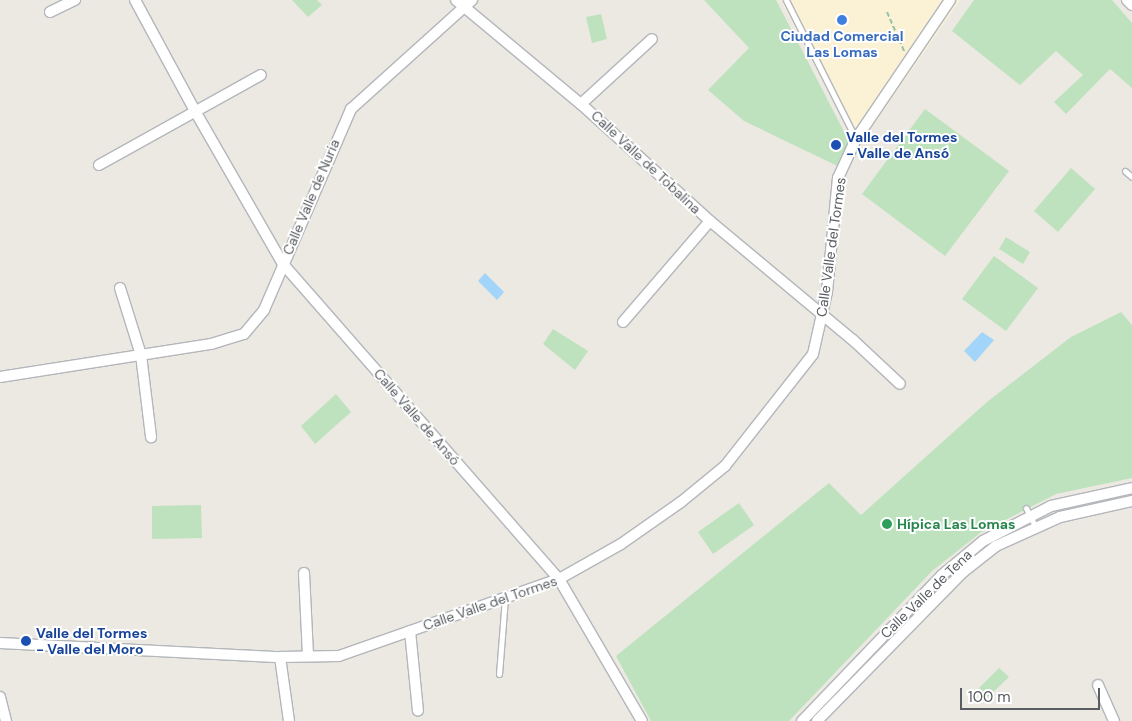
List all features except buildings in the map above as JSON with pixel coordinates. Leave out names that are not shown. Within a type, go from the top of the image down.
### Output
[{"type":"street","points":[[50,12],[75,0]]},
{"type":"street","name":"Calle Valle de Ansó","points":[[135,0],[195,111],[283,264],[559,579],[642,721]]},
{"type":"street","name":"Calle Valle del Tormes","points":[[0,643],[280,657],[308,655],[339,656],[505,596],[559,579],[621,544],[682,502],[724,466],[813,354],[822,318],[832,251],[838,178],[856,139],[950,0]]},
{"type":"street","points":[[1127,0],[1132,5]]},
{"type":"street","name":"Calle Valle de Tobalina","points":[[464,2],[582,104],[710,221],[822,318],[853,340],[900,384]]},
{"type":"street","name":"Calle Valle de Nuria","points":[[0,377],[212,344],[244,334],[264,310],[351,109],[464,2]]},
{"type":"street","name":"Calle Valle de Tobalina","points":[[582,104],[652,39]]},
{"type":"street","points":[[99,165],[261,75]]},
{"type":"street","name":"Calle Valle de Tobalina","points":[[623,322],[710,221]]},
{"type":"street","points":[[120,288],[140,355],[150,437]]},
{"type":"street","name":"Calle Valle de Tena","points":[[802,721],[956,560],[983,540],[1028,511],[1132,488]]},
{"type":"street","name":"Calle Valle de Tena","points":[[817,721],[963,572],[996,546],[1035,526],[1081,510],[1132,501]]},
{"type":"street","points":[[304,573],[308,655]]},
{"type":"street","name":"Calle Valle del Tormes","points":[[410,631],[418,711]]},
{"type":"street","points":[[280,657],[289,721]]},
{"type":"street","points":[[1098,685],[1114,721]]},
{"type":"street","points":[[0,697],[6,721]]},
{"type":"lane","points":[[786,0],[856,139]]},
{"type":"lane","points":[[1125,171],[1132,177]]},
{"type":"lane","points":[[1028,511],[1035,526]]},
{"type":"lane","points":[[499,674],[505,596]]},
{"type":"path","points":[[887,12],[908,61]]},
{"type":"shaded area","points":[[781,0],[960,0],[857,149]]},
{"type":"green space","points":[[292,0],[317,0],[322,5],[308,17]]},
{"type":"green space","points":[[704,0],[776,0],[854,151],[848,171],[744,121],[708,90],[749,48]]},
{"type":"green space","points":[[974,0],[1112,0],[1132,23],[1132,88],[1110,69],[1066,114],[1054,102],[1083,75],[1056,51],[1020,85],[952,31]]},
{"type":"green space","points":[[601,14],[607,39],[592,43],[586,17]]},
{"type":"green space","points":[[925,109],[1009,171],[945,256],[862,194]]},
{"type":"green space","points":[[1071,168],[1095,189],[1058,232],[1034,211]]},
{"type":"green space","points":[[1006,237],[1030,252],[1023,264],[999,249]]},
{"type":"green space","points":[[994,256],[1038,288],[1006,331],[962,299]]},
{"type":"green space","name":"Hípica Las Lomas","points":[[1121,312],[1132,325],[1132,478],[1056,494],[980,533],[932,571],[789,721],[651,721],[616,656],[829,483],[861,515],[987,402],[1071,337]]},
{"type":"green space","points":[[553,329],[588,351],[575,370],[543,344]]},
{"type":"green space","points":[[336,394],[351,412],[315,444],[301,426]]},
{"type":"green space","points":[[739,503],[754,525],[713,554],[698,532]]},
{"type":"green space","points":[[201,505],[202,538],[152,539],[152,506]]},
{"type":"green space","points":[[999,668],[1009,677],[988,697],[979,688]]},
{"type":"water","points":[[485,273],[504,292],[497,300],[478,281]]},
{"type":"water","points":[[982,332],[994,340],[975,362],[964,351]]},
{"type":"place","name":"Ciudad Comercial Las Lomas","points":[[842,20]]},
{"type":"place","name":"Valle del Tormes - Valle de Ansó","points":[[836,145]]},
{"type":"place","name":"Hípica Las Lomas","points":[[887,524]]},
{"type":"place","name":"Valle del Tormes - Valle del Moro","points":[[26,641]]}]
